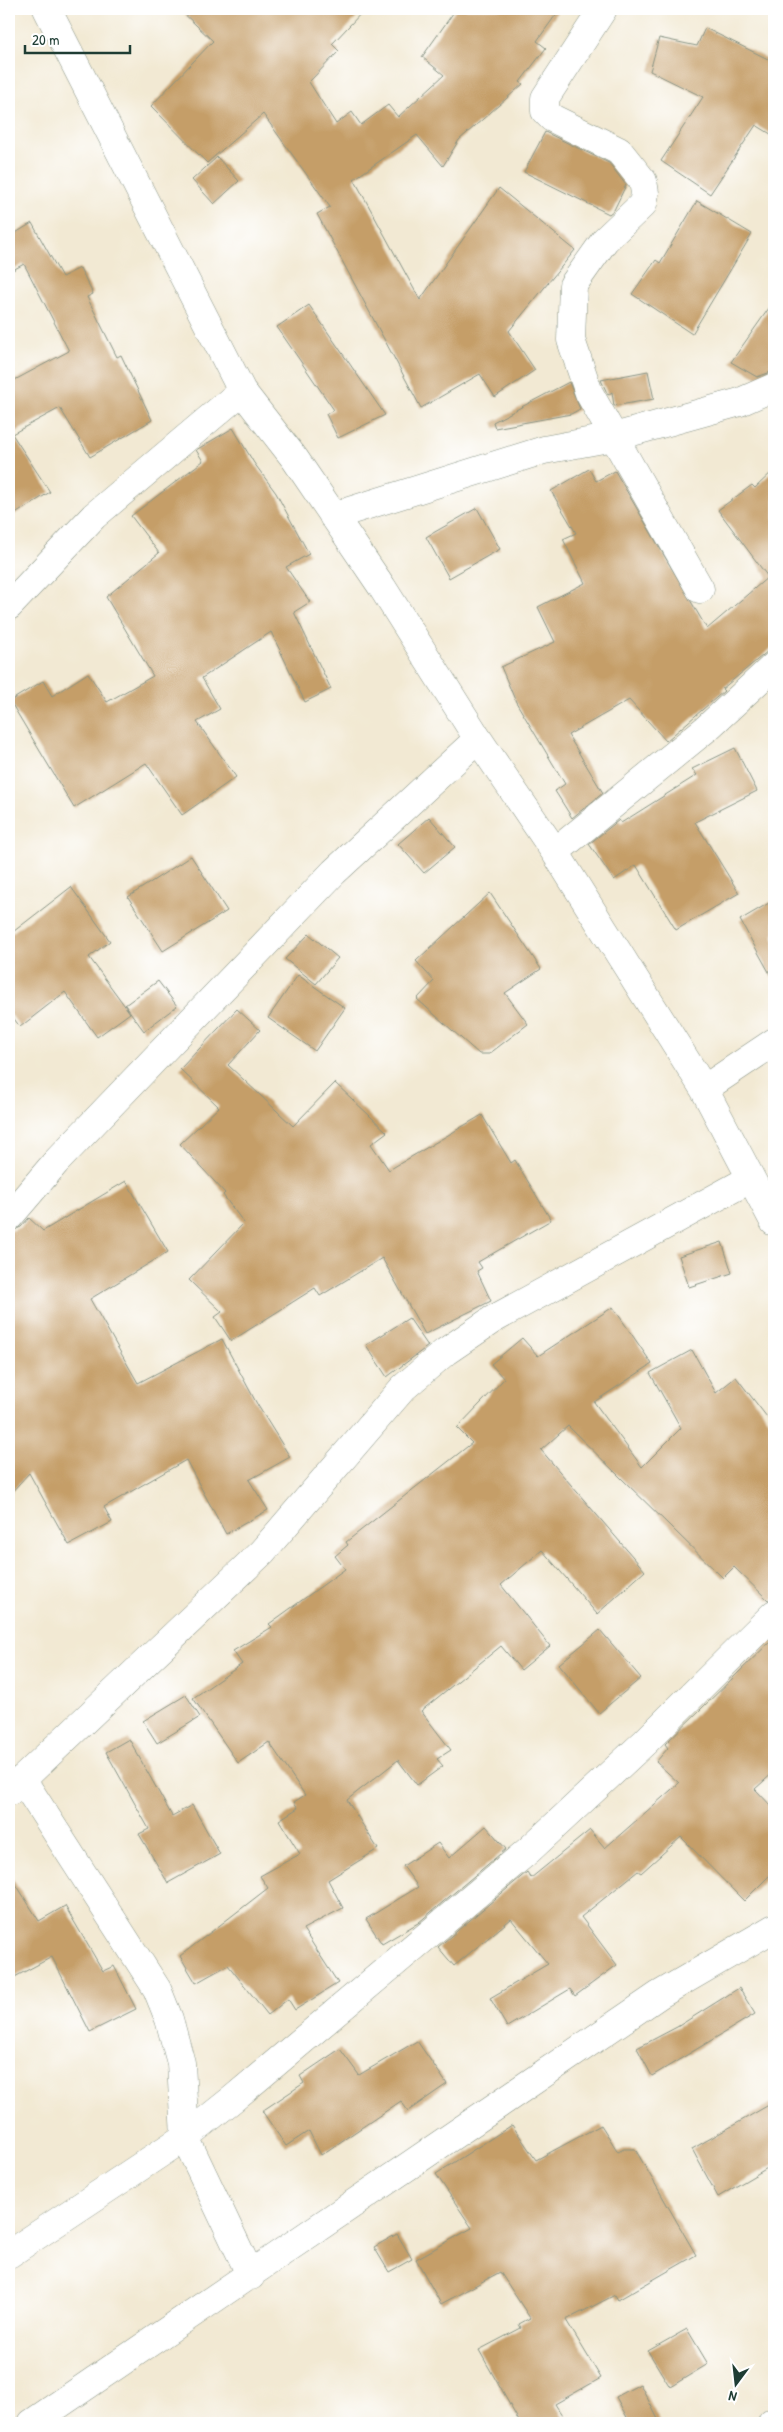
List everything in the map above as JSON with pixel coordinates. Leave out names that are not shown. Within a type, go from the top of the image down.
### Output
[{"type":"street","points":[[47,9],[242,390],[295,459],[382,587],[478,739],[555,852],[704,1089],[774,1222]]},
{"type":"street","points":[[603,9],[545,98],[545,112],[552,118],[619,151],[643,181],[645,193],[643,204],[605,240],[573,285],[571,340],[588,393],[700,589]]},
{"type":"street","points":[[333,516],[544,450],[614,438],[740,402],[774,387]]},
{"type":"street","points":[[9,606],[94,516],[242,390]]},
{"type":"street","points":[[555,852],[707,728],[774,666]]},
{"type":"street","points":[[9,1217],[56,1162],[334,872],[478,739]]},
{"type":"street","points":[[704,1089],[774,1042]]},
{"type":"street","points":[[250,2276],[185,2137],[181,2063],[170,2019],[156,1990],[16,1786],[262,1552],[403,1388],[445,1352],[501,1315],[750,1179]]},
{"type":"street","points":[[9,2254],[185,2137],[529,1850],[645,1742],[774,1614]]},
{"type":"street","points":[[32,2423],[659,1995],[774,1928]]},
{"type":"building","points":[[179,9],[365,9],[332,44],[339,51],[309,82],[336,124],[352,112],[361,125],[388,105],[398,117],[444,75],[422,57],[456,9],[560,9],[537,41],[546,48],[520,82],[523,84],[459,140],[443,166],[417,135],[354,179],[420,300],[499,188],[575,250],[509,331],[535,370],[495,397],[480,374],[421,408],[317,214],[330,207],[263,114],[207,163],[151,106],[213,41]]},
{"type":"building","points":[[705,28],[774,62],[774,136],[756,125],[710,194],[661,161],[703,97],[650,71],[659,38],[697,46]]},
{"type":"building","points":[[545,132],[609,163],[626,185],[614,210],[609,214],[524,172]]},
{"type":"building","points":[[217,157],[239,181],[214,204],[192,180]]},
{"type":"building","points":[[697,201],[752,234],[692,334],[632,294],[656,260],[660,263]]},
{"type":"building","points":[[32,223],[62,277],[80,268],[93,294],[87,297],[117,357],[121,355],[152,420],[90,457],[60,408],[12,434],[50,492],[9,518],[9,383],[69,351],[24,264],[9,272],[9,237]]},
{"type":"building","points":[[774,301],[774,367],[771,372],[757,377],[731,362]]},
{"type":"building","points":[[309,305],[385,415],[338,438],[326,414],[334,410],[277,327]]},
{"type":"building","points":[[648,371],[654,399],[614,406],[612,392],[608,395],[601,380]]},
{"type":"building","points":[[569,382],[580,409],[571,414],[495,428],[493,422]]},
{"type":"building","points":[[233,428],[254,463],[276,493],[309,554],[286,567],[310,602],[294,612],[331,689],[305,702],[271,632],[202,678],[220,709],[197,722],[236,777],[182,815],[146,763],[74,808],[10,701],[43,681],[52,696],[88,673],[107,702],[153,676],[106,597],[159,553],[131,516],[203,461],[196,450]]},
{"type":"building","points":[[589,469],[596,481],[615,471],[707,629],[768,577],[718,510],[752,485],[755,488],[774,470],[774,646],[722,689],[724,691],[666,741],[629,700],[568,735],[603,793],[572,818],[555,791],[565,784],[516,702],[501,667],[555,642],[538,607],[585,583],[563,539],[576,533],[551,491]]},
{"type":"building","points":[[477,508],[500,549],[449,578],[426,537]]},
{"type":"building","points":[[735,748],[757,791],[695,822],[739,893],[676,930],[636,865],[614,880],[589,844],[619,820],[621,823],[697,775],[692,769]]},
{"type":"building","points":[[429,817],[455,847],[424,873],[398,844]]},
{"type":"building","points":[[191,856],[227,911],[163,951],[128,897]]},
{"type":"building","points":[[71,887],[110,941],[89,957],[130,1013],[97,1037],[65,992],[20,1027],[9,1012],[9,935]]},
{"type":"building","points":[[490,893],[541,969],[505,993],[528,1024],[489,1054],[479,1054],[417,999],[434,981],[416,961]]},
{"type":"building","points":[[774,900],[774,981],[740,920]]},
{"type":"building","points":[[309,934],[338,958],[316,984],[285,959]]},
{"type":"building","points":[[298,975],[345,1008],[315,1051],[268,1018]]},
{"type":"building","points":[[158,981],[177,1006],[144,1031],[125,1005]]},
{"type":"building","points":[[237,1009],[260,1030],[228,1065],[293,1126],[335,1083],[387,1132],[371,1144],[389,1170],[482,1115],[511,1163],[515,1160],[551,1220],[478,1262],[482,1268],[477,1271],[491,1301],[425,1334],[382,1258],[320,1296],[315,1288],[231,1341],[215,1317],[222,1312],[189,1280],[244,1223],[223,1195],[225,1193],[180,1144],[219,1107],[180,1069]]},
{"type":"building","points":[[126,1181],[168,1252],[90,1299],[138,1383],[222,1339],[257,1404],[290,1457],[249,1480],[268,1510],[226,1534],[186,1460],[104,1507],[112,1522],[69,1545],[29,1473],[9,1495],[9,1232],[21,1227],[29,1218],[43,1231]]},
{"type":"building","points":[[722,1242],[732,1273],[689,1287],[679,1256]]},
{"type":"building","points":[[613,1307],[652,1364],[594,1402],[642,1467],[681,1428],[650,1373],[692,1350],[716,1393],[736,1377],[774,1426],[774,1599],[768,1600],[734,1567],[723,1578],[568,1426],[541,1450],[645,1571],[597,1614],[542,1550],[501,1585],[550,1646],[521,1670],[501,1646],[421,1711],[451,1750],[437,1759],[443,1766],[417,1785],[398,1760],[347,1800],[378,1849],[328,1880],[343,1908],[303,1929],[338,1983],[295,2010],[288,1999],[268,2015],[228,1965],[196,1983],[180,1956],[268,1888],[260,1876],[300,1854],[279,1820],[298,1808],[294,1802],[305,1795],[269,1742],[238,1763],[193,1698],[242,1664],[233,1651],[272,1627],[269,1624],[345,1569],[335,1556],[348,1545],[346,1542],[472,1443],[457,1428],[504,1379],[491,1364],[522,1338],[538,1356]]},
{"type":"building","points":[[409,1318],[428,1346],[387,1377],[366,1345]]},
{"type":"building","points":[[600,1630],[641,1678],[599,1713],[559,1664]]},
{"type":"building","points":[[774,1638],[774,1772],[755,1789],[774,1809],[774,1871],[744,1901],[681,1837],[641,1873],[638,1871],[581,1917],[617,1965],[575,1996],[570,1989],[507,2027],[490,1998],[548,1964],[511,1919],[454,1966],[438,1947],[527,1872],[531,1878],[590,1830],[605,1848],[679,1783],[656,1762],[668,1748],[665,1744]]},
{"type":"building","points":[[186,1695],[200,1717],[157,1743],[143,1721]]},
{"type":"building","points":[[129,1739],[172,1816],[192,1805],[220,1854],[168,1883],[139,1834],[149,1829],[106,1752]]},
{"type":"building","points":[[486,1826],[506,1849],[418,1923],[382,1944],[366,1919],[418,1887],[403,1866],[438,1843],[449,1858]]},
{"type":"building","points":[[9,1873],[39,1921],[65,1906],[103,1971],[114,1966],[136,2009],[90,2032],[52,1957],[9,1980]]},
{"type":"building","points":[[739,1988],[755,2014],[652,2076],[637,2048],[677,2027]]},
{"type":"building","points":[[417,2041],[447,2084],[408,2111],[401,2101],[321,2155],[309,2131],[286,2146],[262,2111],[304,2083],[300,2076],[340,2049],[359,2075]]},
{"type":"building","points":[[774,2102],[774,2164],[718,2197],[692,2149]]},
{"type":"building","points":[[512,2125],[536,2160],[601,2125],[618,2152],[624,2149],[635,2149],[696,2255],[618,2300],[615,2295],[566,2320],[601,2378],[555,2404],[567,2423],[520,2423],[479,2350],[521,2328],[519,2324],[530,2318],[500,2272],[441,2304],[416,2259],[472,2228],[436,2174]]},
{"type":"building","points":[[397,2234],[412,2259],[389,2272],[374,2247]]},
{"type":"building","points":[[687,2329],[708,2364],[670,2387],[648,2351]]},
{"type":"building","points":[[640,2384],[660,2423],[630,2423],[616,2397]]}]
